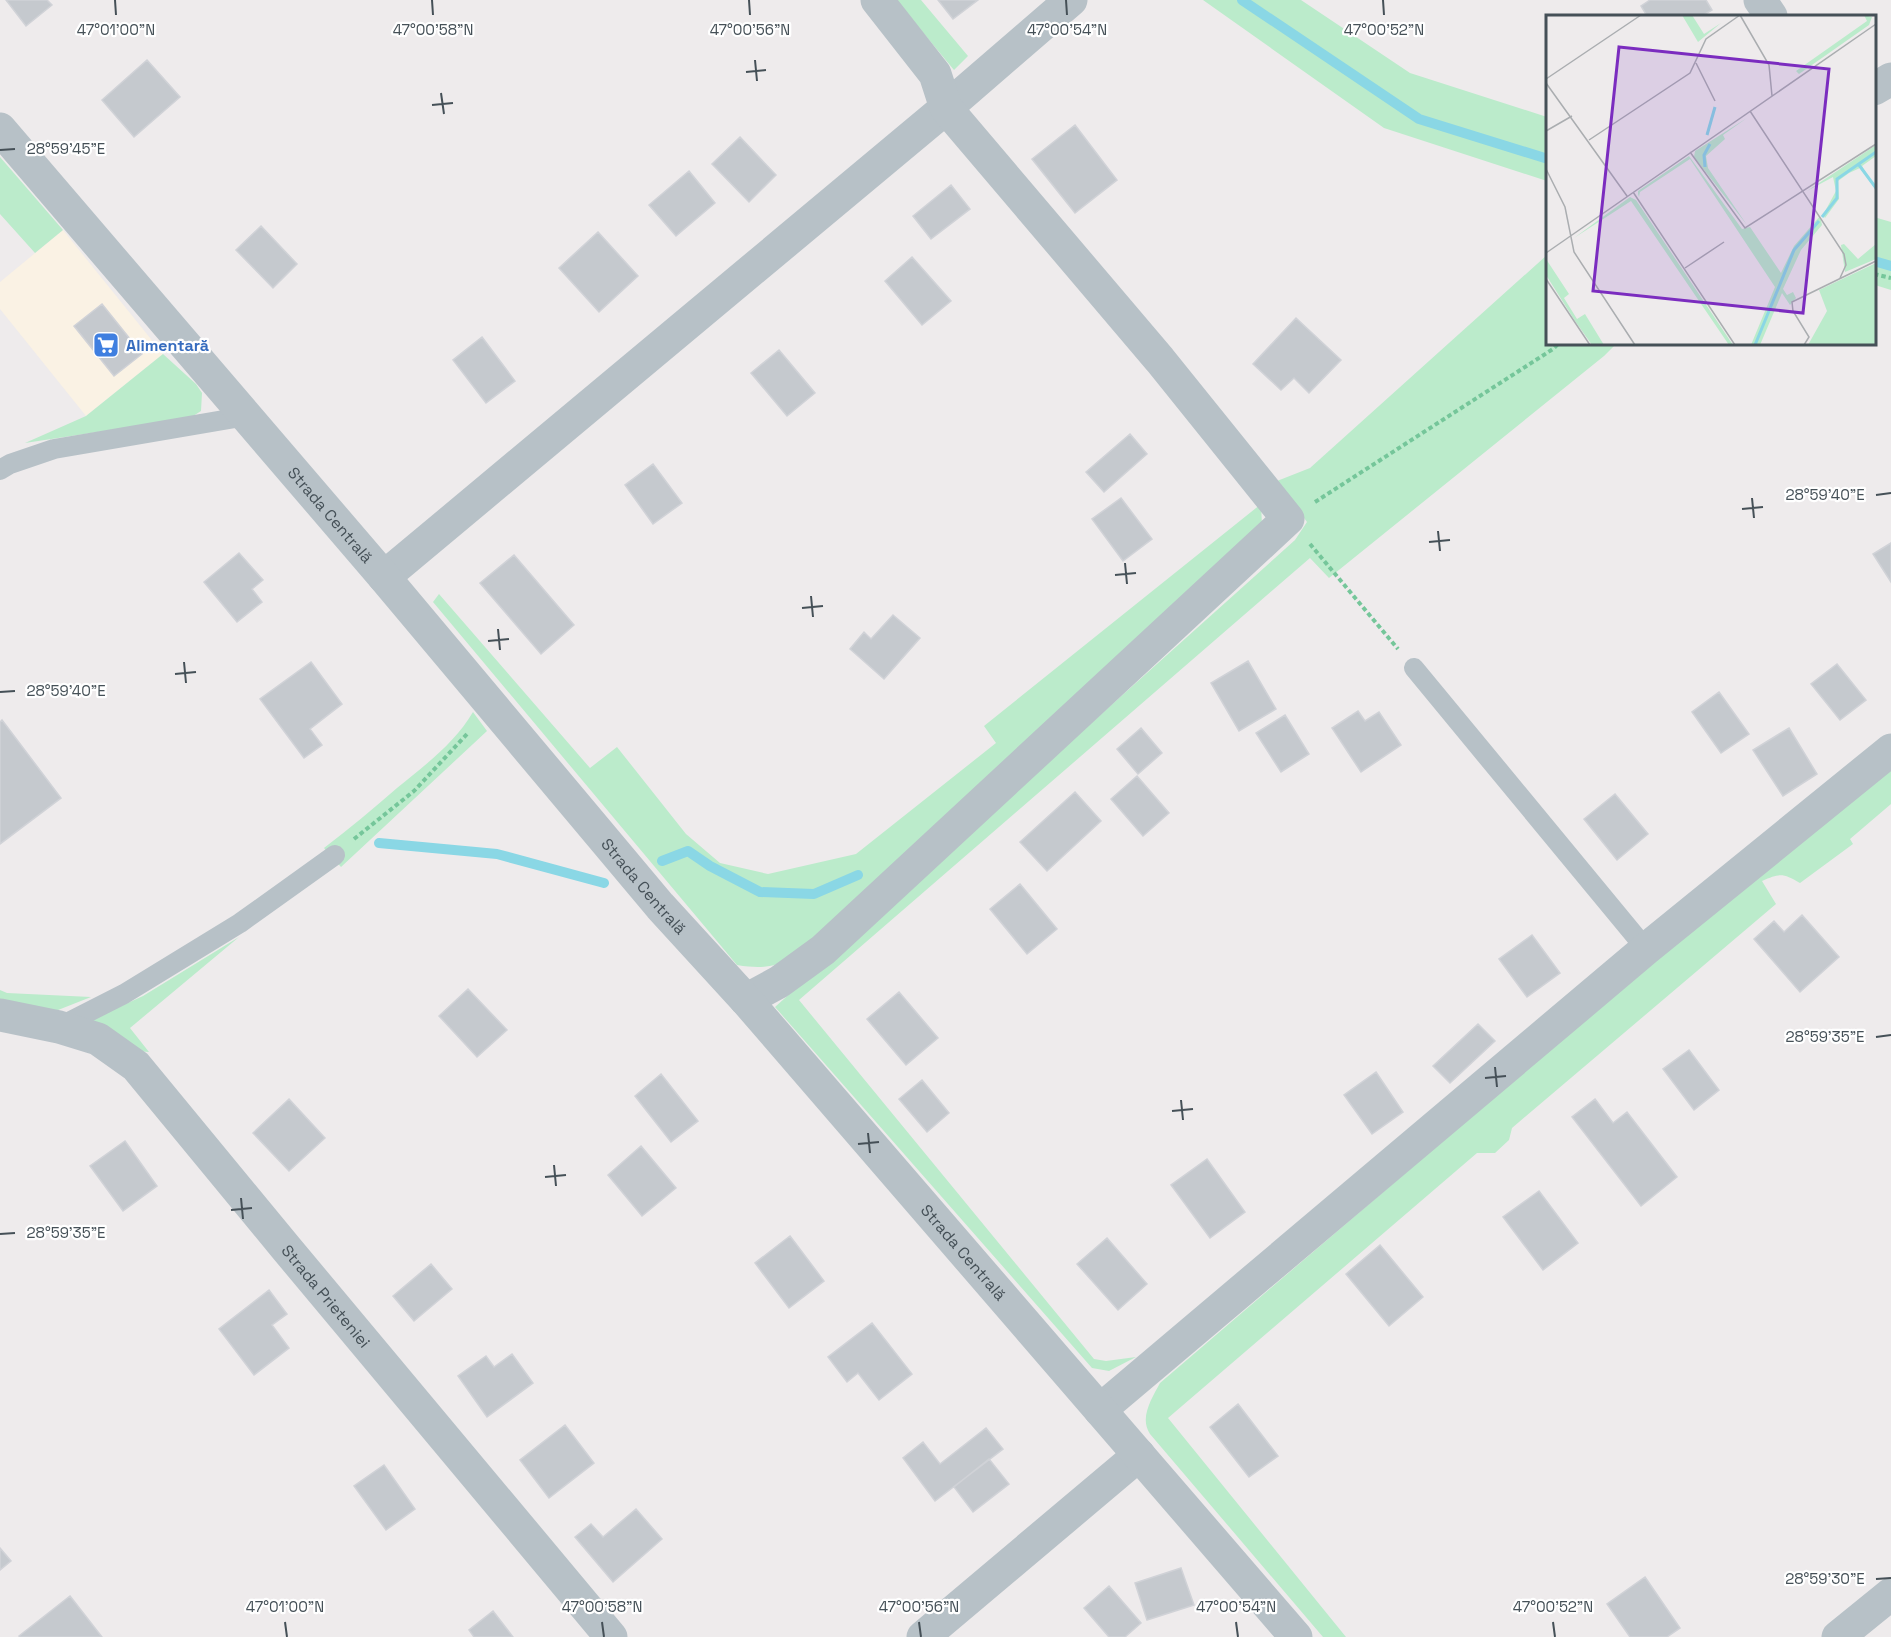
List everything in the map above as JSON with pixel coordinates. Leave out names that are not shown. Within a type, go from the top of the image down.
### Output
[{"type":"street","points":[[746,1000],[779,982],[823,951],[1288,519],[1160,360],[946,108],[935,74],[878,0]]},
{"type":"street","points":[[384,578],[946,108],[1071,0]]},
{"type":"street","points":[[1760,0],[1770,15]]},
{"type":"street","points":[[1876,88],[1891,79]]},
{"type":"street","name":"Strada Centrală","points":[[0,129],[247,416],[660,906],[746,1000],[1296,1637]]},
{"type":"street","points":[[1100,1410],[1646,949],[1891,750]]},
{"type":"street","name":"Strada Prieteniei","points":[[0,1015],[58,1027],[98,1039],[136,1066],[611,1637]]},
{"type":"street","points":[[923,1637],[1138,1455]]},
{"type":"street","points":[[1838,1637],[1891,1594]]},
{"type":"lane","points":[[0,470],[10,464],[54,449],[247,416]]},
{"type":"lane","points":[[1414,668],[1646,949]]},
{"type":"lane","points":[[58,1027],[123,994],[240,923],[335,855]]},
{"type":"path","points":[[1876,274],[1891,278]]},
{"type":"path","points":[[1414,668],[1288,519],[1557,345]]},
{"type":"path","points":[[335,855],[414,791],[492,707]]},
{"type":"shaded area","points":[[63,230],[163,354],[86,416],[0,309],[0,282]]},
{"type":"green space","points":[[896,0],[921,0],[968,56],[954,70]]},
{"type":"green space","points":[[1203,0],[1301,0],[1410,73],[1546,117],[1546,181],[1384,128]]},
{"type":"green space","points":[[0,157],[63,230],[35,253],[0,214]]},
{"type":"green space","points":[[1876,218],[1891,222],[1891,290],[1876,285]]},
{"type":"green space","points":[[1546,256],[1546,345],[1615,345],[1329,578],[1310,558],[799,1000],[1094,1359],[1106,1361],[1136,1357],[1109,1371],[1092,1368],[775,1007],[1295,540],[1307,522],[1277,481],[1310,468]]},
{"type":"green space","points":[[163,354],[196,384],[202,393],[201,411],[190,418],[25,443],[86,416]]},
{"type":"green space","points":[[1261,504],[1262,525],[821,938],[791,958],[763,967],[737,965],[433,602],[439,594],[590,768],[617,747],[686,834],[720,863],[768,874],[856,854],[996,743],[984,726]]},
{"type":"green space","points":[[473,712],[487,731],[341,867],[324,848],[438,753],[457,734]]},
{"type":"green space","points":[[1891,763],[1891,804],[1850,839],[1853,844],[1800,883],[1781,875],[1762,881],[1776,904],[1512,1128],[1509,1140],[1495,1153],[1477,1153],[1168,1418],[1346,1637],[1323,1637],[1150,1434],[1146,1415],[1160,1383],[1716,907]]},
{"type":"green space","points":[[239,937],[130,1028],[149,1052],[136,1051],[86,1022],[143,996]]},
{"type":"green space","points":[[0,990],[7,993],[91,997],[53,1012],[0,1005]]},
{"type":"building","points":[[6,0],[47,0],[52,5],[26,26]]},
{"type":"building","points":[[938,0],[978,0],[953,19]]},
{"type":"building","points":[[1650,0],[1706,0],[1712,10],[1704,15],[1646,15],[1641,6]]},
{"type":"building","points":[[147,60],[180,97],[134,137],[102,100]]},
{"type":"building","points":[[1075,125],[1117,180],[1075,213],[1032,159]]},
{"type":"building","points":[[740,137],[776,175],[749,202],[712,164]]},
{"type":"building","points":[[689,171],[715,203],[676,236],[649,205]]},
{"type":"building","points":[[951,185],[970,209],[931,239],[913,216]]},
{"type":"building","points":[[261,226],[297,264],[273,288],[236,250]]},
{"type":"building","points":[[598,232],[638,276],[599,312],[559,268]]},
{"type":"building","points":[[912,257],[951,301],[922,325],[885,281]]},
{"type":"building","points":[[102,304],[142,354],[114,376],[74,326]]},
{"type":"building","points":[[1296,318],[1341,360],[1309,393],[1294,378],[1281,390],[1253,364]]},
{"type":"building","points":[[482,337],[515,381],[486,403],[453,360]]},
{"type":"building","points":[[779,350],[815,393],[787,416],[751,373]]},
{"type":"building","points":[[1130,434],[1147,454],[1104,492],[1086,472]]},
{"type":"building","points":[[653,464],[682,503],[653,524],[625,485]]},
{"type":"building","points":[[1121,498],[1152,539],[1123,561],[1092,519]]},
{"type":"building","points":[[1891,543],[1891,582],[1873,554]]},
{"type":"building","points":[[239,553],[263,580],[252,589],[262,602],[237,622],[204,582]]},
{"type":"building","points":[[514,555],[574,625],[541,654],[480,583]]},
{"type":"building","points":[[893,615],[920,638],[884,679],[850,649],[864,632],[871,639]]},
{"type":"building","points":[[1248,661],[1276,709],[1239,731],[1211,683]]},
{"type":"building","points":[[311,662],[342,704],[310,729],[322,745],[304,758],[260,699]]},
{"type":"building","points":[[1837,664],[1866,700],[1840,720],[1811,684]]},
{"type":"building","points":[[1719,692],[1749,734],[1721,753],[1692,712]]},
{"type":"building","points":[[1358,711],[1365,721],[1379,712],[1401,745],[1361,772],[1332,728]]},
{"type":"building","points":[[1285,715],[1309,754],[1281,772],[1256,733]]},
{"type":"building","points":[[2,720],[61,798],[0,844],[0,722]]},
{"type":"building","points":[[1141,728],[1162,753],[1138,774],[1117,749]]},
{"type":"building","points":[[1789,728],[1817,774],[1783,796],[1753,750]]},
{"type":"building","points":[[1137,776],[1169,813],[1143,836],[1111,799]]},
{"type":"building","points":[[1075,792],[1101,821],[1047,871],[1020,842]]},
{"type":"building","points":[[1615,794],[1648,834],[1617,860],[1584,819]]},
{"type":"building","points":[[1020,884],[1057,929],[1027,954],[990,909]]},
{"type":"building","points":[[1802,915],[1839,957],[1800,992],[1754,939],[1774,921],[1784,932]]},
{"type":"building","points":[[1532,935],[1560,973],[1527,997],[1499,959]]},
{"type":"building","points":[[468,989],[507,1030],[477,1057],[439,1016]]},
{"type":"building","points":[[899,992],[938,1038],[906,1065],[867,1019]]},
{"type":"building","points":[[1478,1024],[1495,1041],[1450,1083],[1433,1066]]},
{"type":"building","points":[[1689,1050],[1719,1090],[1694,1110],[1663,1069]]},
{"type":"building","points":[[1376,1072],[1403,1112],[1372,1134],[1344,1095]]},
{"type":"building","points":[[661,1074],[698,1121],[671,1142],[635,1096]]},
{"type":"building","points":[[922,1080],[949,1113],[927,1132],[899,1099]]},
{"type":"building","points":[[289,1099],[325,1138],[289,1171],[253,1133]]},
{"type":"building","points":[[1595,1099],[1613,1123],[1627,1112],[1677,1177],[1641,1206],[1572,1117]]},
{"type":"building","points":[[125,1141],[157,1186],[123,1211],[90,1166]]},
{"type":"building","points":[[641,1146],[676,1188],[642,1216],[608,1175]]},
{"type":"building","points":[[1207,1159],[1245,1212],[1210,1238],[1171,1185]]},
{"type":"building","points":[[1539,1191],[1578,1243],[1543,1270],[1503,1217]]},
{"type":"building","points":[[790,1236],[824,1281],[789,1308],[755,1263]]},
{"type":"building","points":[[1107,1238],[1147,1284],[1118,1310],[1077,1264]]},
{"type":"building","points":[[1380,1245],[1423,1297],[1389,1326],[1346,1274]]},
{"type":"building","points":[[431,1264],[452,1289],[414,1321],[393,1296]]},
{"type":"building","points":[[269,1290],[287,1314],[272,1325],[289,1348],[254,1375],[219,1329]]},
{"type":"building","points":[[872,1323],[912,1374],[879,1400],[858,1373],[847,1382],[828,1357]]},
{"type":"building","points":[[512,1354],[533,1383],[487,1417],[458,1376],[486,1356],[494,1367]]},
{"type":"building","points":[[1238,1404],[1278,1456],[1249,1477],[1210,1427]]},
{"type":"building","points":[[565,1425],[594,1463],[549,1498],[520,1460]]},
{"type":"building","points":[[986,1428],[1003,1449],[935,1501],[903,1458],[923,1442],[940,1464]]},
{"type":"building","points":[[989,1459],[1009,1484],[973,1512],[954,1487]]},
{"type":"building","points":[[384,1465],[415,1509],[386,1530],[354,1486]]},
{"type":"building","points":[[636,1509],[662,1539],[613,1582],[575,1537],[591,1524],[603,1537]]},
{"type":"building","points":[[0,1548],[11,1561],[0,1570]]},
{"type":"building","points":[[1181,1568],[1194,1605],[1147,1620],[1135,1583]]},
{"type":"building","points":[[1645,1577],[1680,1628],[1667,1637],[1630,1637],[1607,1604]]},
{"type":"building","points":[[1109,1586],[1141,1623],[1125,1637],[1109,1637],[1084,1608]]},
{"type":"building","points":[[70,1596],[102,1637],[19,1636]]},
{"type":"building","points":[[493,1611],[513,1637],[474,1637],[469,1630]]},
{"type":"waterway","points":[[1242,0],[1419,119],[1546,158]]},
{"type":"waterway","points":[[1876,262],[1891,266]]},
{"type":"waterway","points":[[379,843],[497,854],[604,883]]},
{"type":"waterway","points":[[662,861],[688,851],[710,866],[760,892],[814,894],[858,875]]},
{"type":"place","name":"Alimentară","points":[[106,345]]}]
